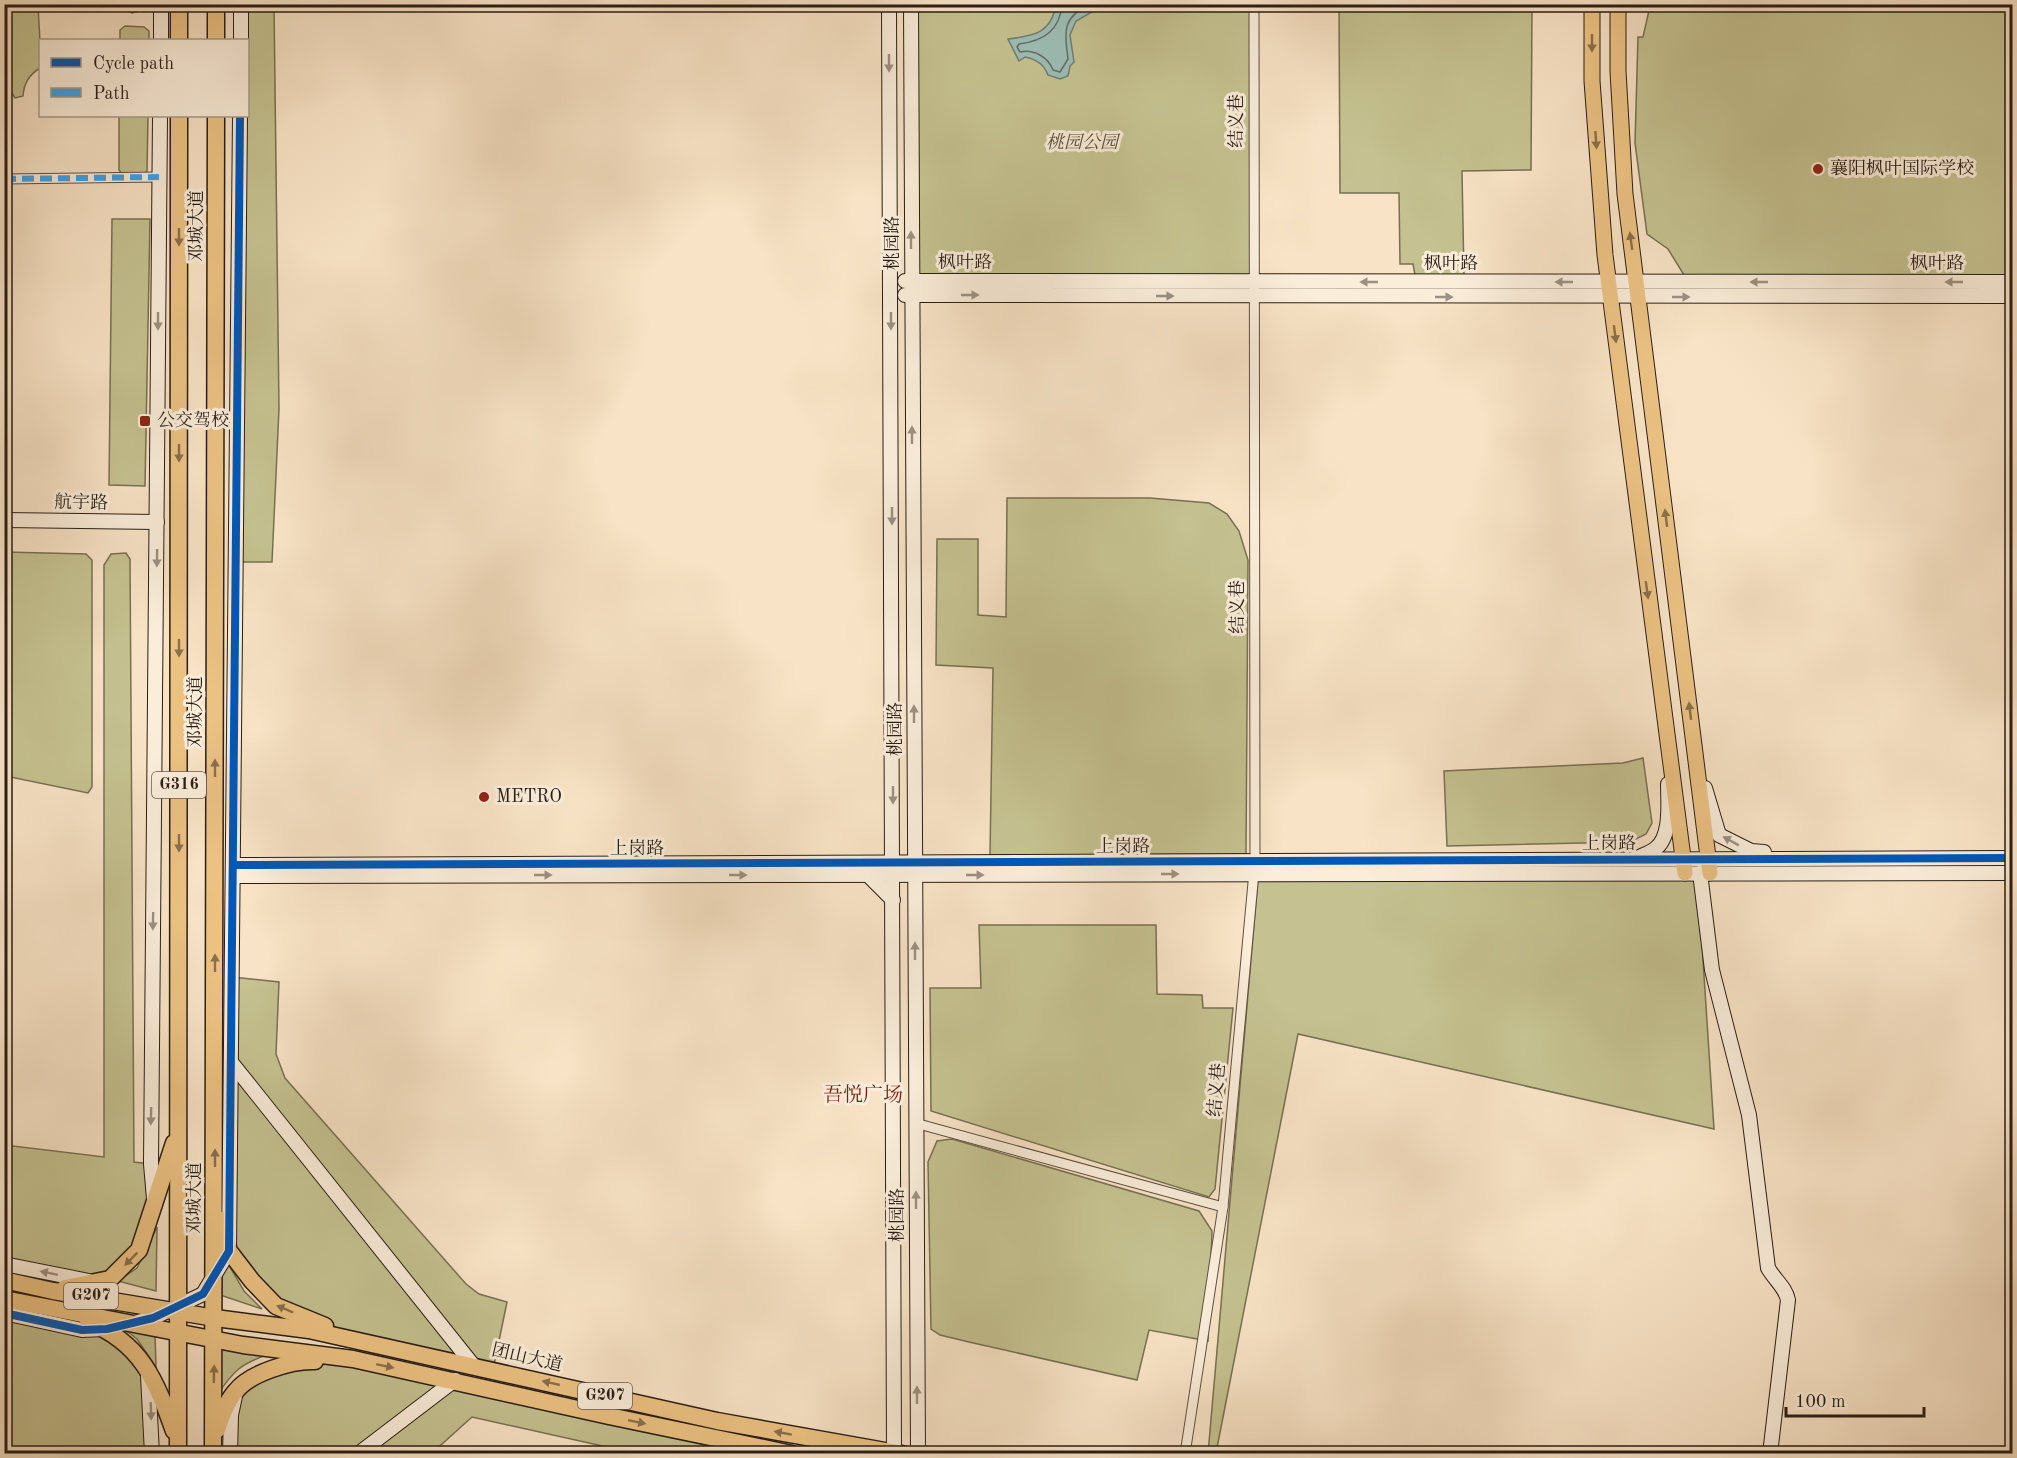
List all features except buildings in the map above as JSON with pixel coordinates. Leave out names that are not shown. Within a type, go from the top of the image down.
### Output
[{"type":"highway","points":[[179,4],[179,39]]},
{"type":"highway","points":[[216,4],[216,39]]},
{"type":"highway","name":"邓城大道","points":[[178,1448],[179,117]]},
{"type":"highway","name":"邓城大道","points":[[213,1449],[216,117]]},
{"type":"highway","points":[[53,1291],[110,1279],[139,1250],[179,1125]]},
{"type":"highway","points":[[215,1193],[229,1251],[252,1281],[276,1306],[358,1339]]},
{"type":"highway","name":"G207","points":[[4,1280],[53,1291],[178,1311]]},
{"type":"highway","name":"G207","points":[[4,1299],[214,1339],[360,1361],[792,1454]]},
{"type":"highway","points":[[55,1310],[107,1329],[129,1345],[147,1368],[162,1396],[178,1448]]},
{"type":"highway","name":"团山大道","points":[[178,1311],[358,1339],[717,1421],[897,1453]]},
{"type":"highway","points":[[213,1449],[221,1415],[236,1390],[271,1369],[305,1360],[360,1361]]},
{"type":"main road","points":[[1592,4],[1592,81],[1609,289],[1667,743],[1697,868]]},
{"type":"main road","points":[[1618,4],[1618,71],[1625,194],[1694,744],[1697,868]]},
{"type":"street","points":[[160,39],[161,4]]},
{"type":"street","points":[[241,4],[241,39]]},
{"type":"street","name":"桃园路","points":[[889,4],[897,1453]]},
{"type":"street","name":"桃园路","points":[[910,4],[918,1454]]},
{"type":"street","name":"结义巷","points":[[1185,1454],[1223,1207],[1255,868],[1254,4]]},
{"type":"street","points":[[154,1207],[151,1153],[160,117]]},
{"type":"street","points":[[4,1313],[82,1330],[107,1329],[153,1318],[203,1294],[229,1251],[240,117]]},
{"type":"street","points":[[4,179],[159,177]]},
{"type":"street","points":[[159,197],[179,197]]},
{"type":"street","name":"枫叶路","points":[[891,280],[912,288],[1254,296],[2013,282]]},
{"type":"street","name":"枫叶路","points":[[891,295],[912,288],[1254,281],[1609,289]]},
{"type":"street","name":"枫叶路","points":[[1638,289],[2013,296]]},
{"type":"street","name":"航宇路","points":[[4,520],[157,522]]},
{"type":"street","points":[[1635,859],[1657,848],[1664,833],[1668,812],[1667,743]]},
{"type":"street","points":[[1694,744],[1719,835],[1751,851],[1829,859]]},
{"type":"street","points":[[893,840],[869,869],[893,900]]},
{"type":"street","points":[[914,840],[937,869],[914,897]]},
{"type":"street","name":"上岗路","points":[[1255,868],[1635,859],[1697,868],[1829,859],[2013,858]]},
{"type":"street","points":[[1697,868],[1712,970],[1749,1115],[1768,1268],[1774,1280],[1787,1292],[1788,1300],[1770,1454]]},
{"type":"street","name":"上岗路","points":[[233,871],[1697,868],[2013,873]]},
{"type":"street","points":[[231,1062],[473,1365]]},
{"type":"street","points":[[915,1123],[1223,1207]]},
{"type":"street","points":[[4,1264],[94,1282]]},
{"type":"street","points":[[147,1368],[152,1454]]},
{"type":"street","points":[[358,1454],[455,1380]]},
{"type":"street","points":[[231,1454],[231,1415],[236,1390]]},
{"type":"green space","points":[[123,4],[148,5],[146,9],[132,13],[124,9]]},
{"type":"green space","points":[[4,5],[38,5],[39,69],[28,80],[23,96],[15,98],[5,82]]},
{"type":"green space","points":[[241,5],[274,5],[279,409],[272,562],[236,562],[240,117],[249,117],[248,39]]},
{"type":"green space","name":"桃园公园","points":[[911,5],[1254,5],[1254,281],[912,281]]},
{"type":"green space","points":[[1339,5],[1532,5],[1531,170],[1462,171],[1464,276],[1415,275],[1413,264],[1400,264],[1399,193],[1340,193]]},
{"type":"green space","name":"襄阳枫叶国际学校","points":[[1650,6],[2012,8],[2012,282],[1684,275],[1668,249],[1647,234],[1635,143],[1638,37],[1643,37]]},
{"type":"green space","points":[[125,26],[144,27],[149,31],[149,39],[120,39],[120,30]]},
{"type":"green space","points":[[119,117],[148,117],[147,171],[144,174],[122,174],[119,170]]},
{"type":"green space","points":[[112,219],[150,219],[145,486],[109,485]]},
{"type":"green space","points":[[1007,498],[1150,498],[1209,503],[1227,514],[1239,531],[1248,560],[1246,854],[990,855],[993,668],[936,665],[937,539],[978,539],[978,615],[1006,617]]},
{"type":"green space","points":[[5,552],[86,554],[92,560],[92,787],[88,793],[5,776]]},
{"type":"green space","points":[[126,553],[130,559],[134,1162],[151,1164],[155,1207],[139,1250],[110,1279],[5,1264],[5,1145],[104,1157],[104,565],[111,554]]},
{"type":"green space","points":[[1643,758],[1652,823],[1646,834],[1630,842],[1447,846],[1444,771],[1623,763]]},
{"type":"green space","points":[[1259,868],[1697,868],[1714,1129],[1298,1034],[1216,1453],[1208,1454]]},
{"type":"green space","points":[[979,925],[1156,925],[1157,994],[1202,995],[1203,1008],[1233,1008],[1215,1189],[1209,1197],[931,1111],[930,988],[981,988]]},
{"type":"green space","points":[[232,977],[279,982],[276,1054],[285,1078],[466,1284],[479,1294],[507,1302],[493,1370],[359,1339],[276,1306],[229,1251]]},
{"type":"green space","points":[[952,1139],[1199,1211],[1212,1231],[1208,1341],[1149,1330],[1137,1380],[940,1335],[931,1329],[928,1162],[937,1141]]},
{"type":"green space","points":[[157,1227],[156,1291],[118,1281],[137,1268]]},
{"type":"green space","points":[[220,1250],[244,1291],[262,1309],[220,1295]]},
{"type":"green space","points":[[5,1313],[107,1329],[147,1368],[152,1451],[230,1450],[236,1390],[271,1369],[353,1359],[755,1453],[634,1453],[472,1417],[432,1453],[5,1453]]},
{"type":"green space","points":[[119,1325],[155,1334],[156,1367],[137,1339]]},
{"type":"green space","points":[[220,1345],[269,1354],[239,1369],[218,1394]]},
{"type":"water","points":[[1056,5],[1104,5],[1076,21],[1070,35],[1074,62],[1070,66],[1068,76],[1060,79],[1048,75],[1042,65],[1033,59],[1025,57],[1019,61],[1008,39],[1040,31],[1050,22]]},
{"type":"marked path","points":[[4,179],[159,177]]},
{"type":"cycle path","points":[[4,1313],[82,1330],[107,1329],[153,1318],[203,1294],[229,1251],[240,117]]},
{"type":"cycle path","points":[[233,865],[2012,858]]},
{"type":"place","name":"襄阳枫叶国际学校","points":[[1818,169]]},
{"type":"place","name":"公交驾校","points":[[145,421]]},
{"type":"place","name":"METRO","points":[[484,797]]},
{"type":"district","name":"吾悦广场","points":[[863,1096]]}]
